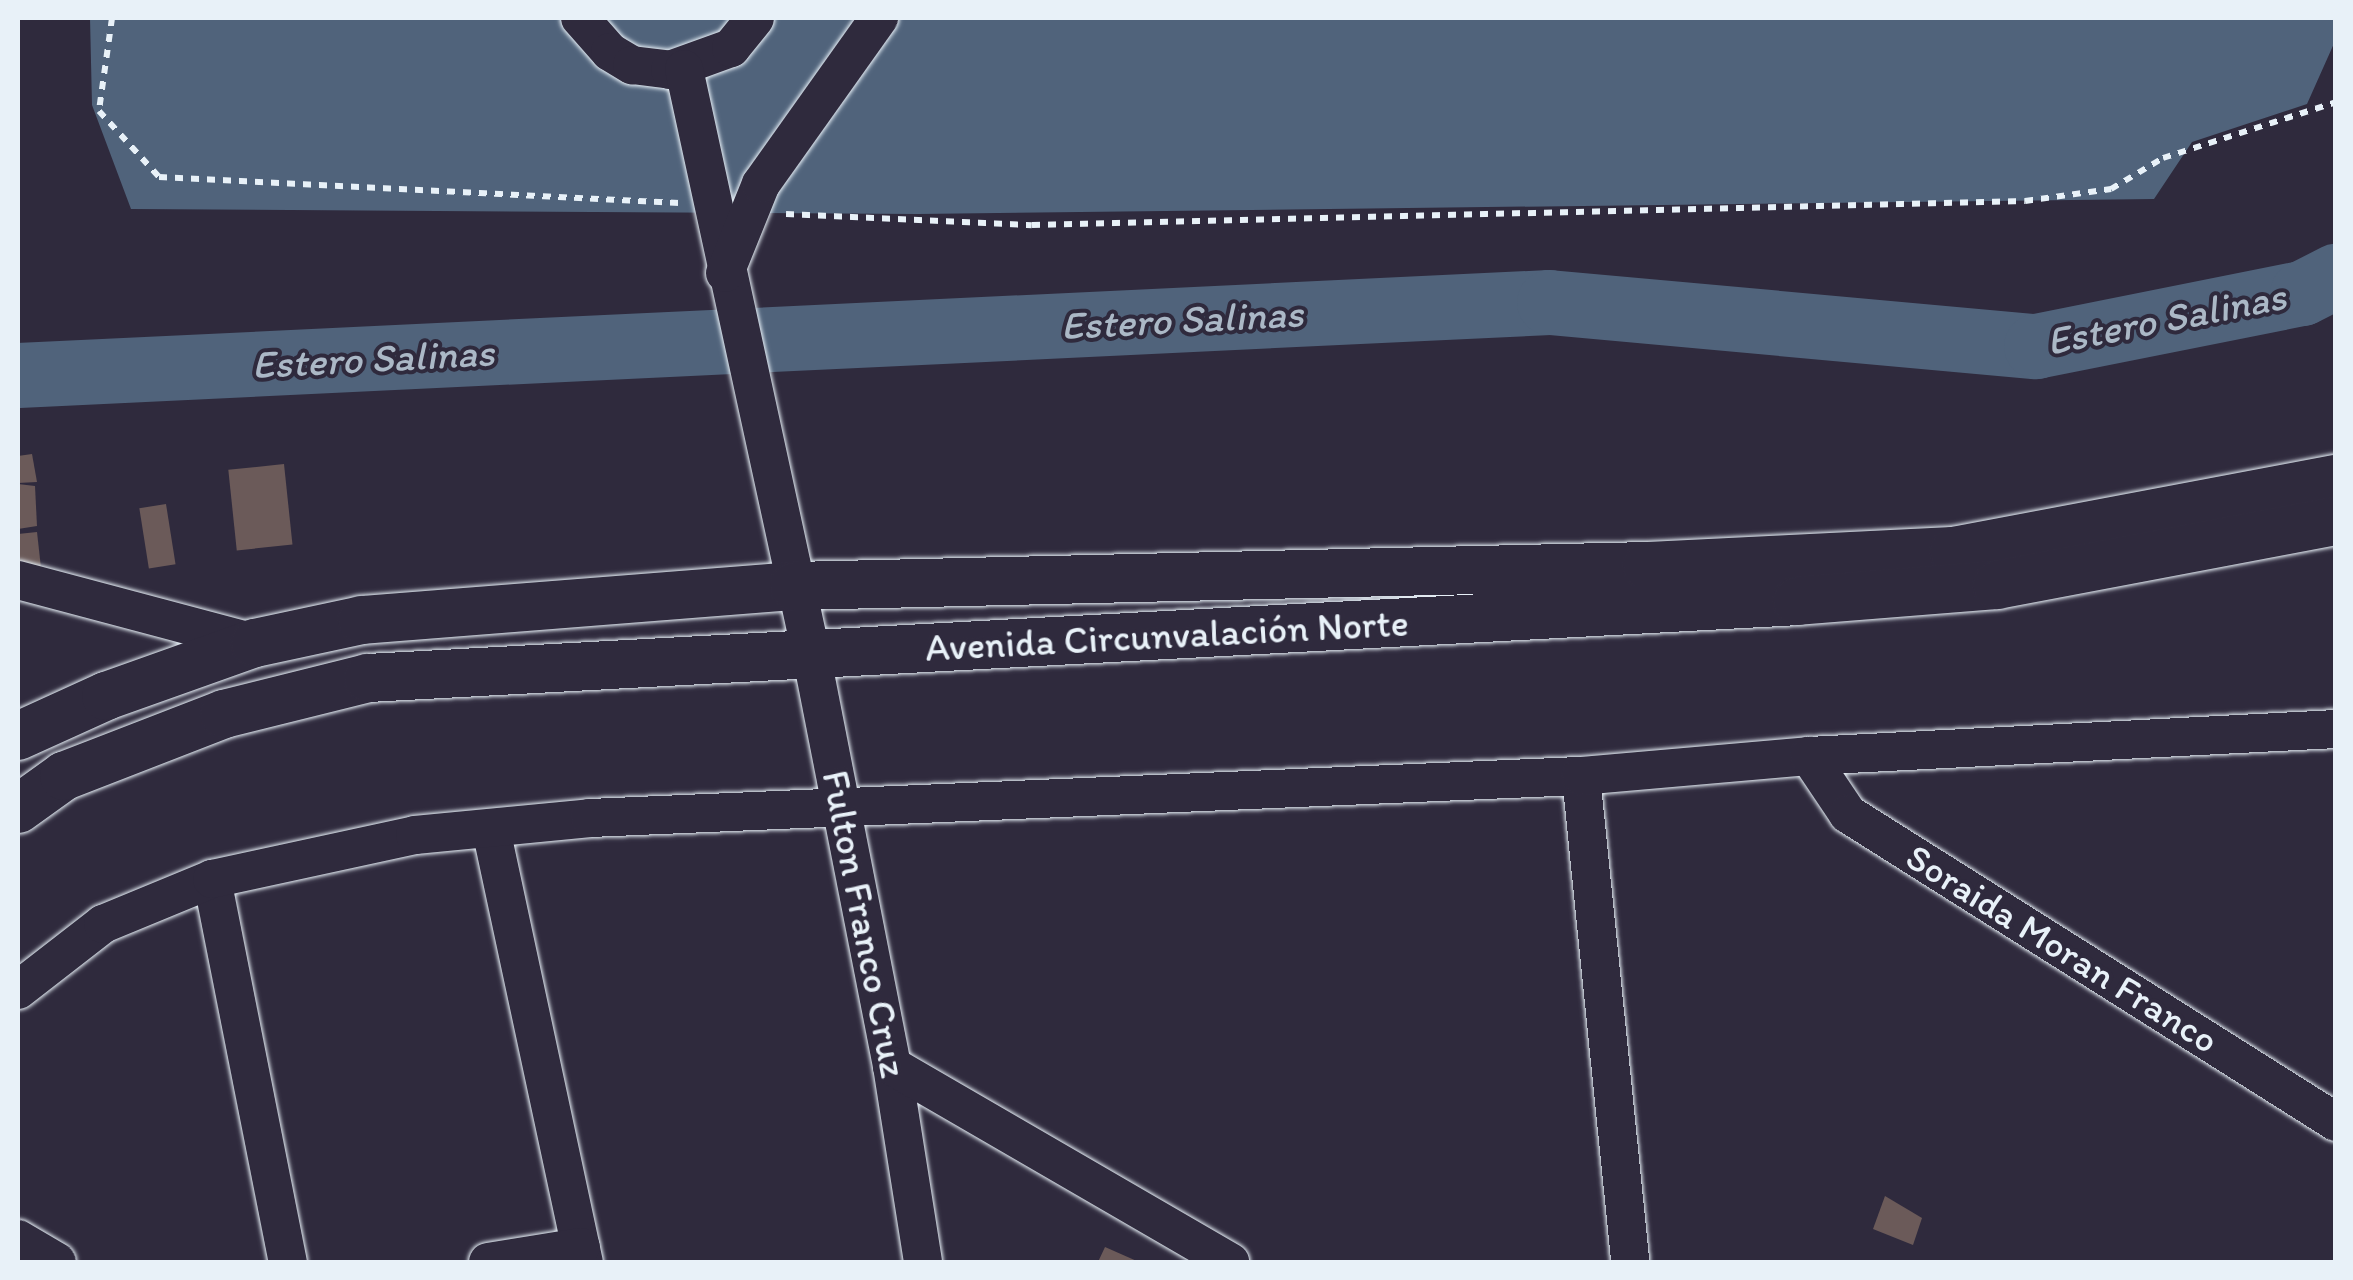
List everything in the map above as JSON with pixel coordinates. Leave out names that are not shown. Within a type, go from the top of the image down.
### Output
[{"type":"main road","name":"Avenida Circunvalación Norte","points":[[18,809],[64,776],[224,714],[368,678],[811,653],[1796,579],[2336,479]]},
{"type":"main road","name":"Avenida Circunvalación Norte","points":[[18,736],[106,696],[255,643],[362,620],[794,586],[1796,579],[1997,585],[2336,520]]},
{"type":"street","points":[[580,18],[610,52],[632,65],[684,69],[731,48],[755,18]]},
{"type":"street","points":[[724,273],[761,184],[879,18]]},
{"type":"street","name":"Fulton Franco Cruz","points":[[684,69],[724,273],[811,653],[892,1066],[923,1262]]},
{"type":"street","points":[[18,580],[255,643]]},
{"type":"street","points":[[18,990],[103,924],[212,879],[415,834],[590,818],[842,812],[1581,776],[1809,756],[2336,728]]},
{"type":"street","name":"Soraida Moran Franco","points":[[1809,756],[1848,814],[2336,1122]]},
{"type":"street","points":[[1581,776],[1630,1262]]},
{"type":"street","points":[[488,1262],[582,1255],[490,829]]},
{"type":"street","points":[[212,879],[288,1262]]},
{"type":"street","points":[[892,1066],[1230,1262]]},
{"type":"street","points":[[18,1239],[57,1262]]},
{"type":"path","points":[[112,18],[99,111],[160,177],[710,205]]},
{"type":"path","points":[[751,208],[800,217],[1032,225],[2025,200],[2110,189],[2163,158],[2336,102]]},
{"type":"water","points":[[90,18],[2335,18],[2336,39],[2307,104],[2192,142],[2154,199],[918,214],[131,209],[92,105]]},
{"type":"building","points":[[32,454],[37,482],[18,483],[18,456]]},
{"type":"building","points":[[284,464],[292,545],[237,550],[228,470]]},
{"type":"building","points":[[18,484],[35,486],[37,526],[18,529]]},
{"type":"building","points":[[166,504],[176,564],[149,568],[139,508]]},
{"type":"building","points":[[37,532],[41,568],[18,570],[18,534]]},
{"type":"building","points":[[1885,1196],[1922,1218],[1913,1245],[1873,1229]]},
{"type":"building","points":[[1105,1247],[1139,1262],[1098,1262]]},
{"type":"waterway","name":"Estero Salinas","points":[[18,375],[1549,302],[2036,346],[2302,293],[2336,276]]}]
